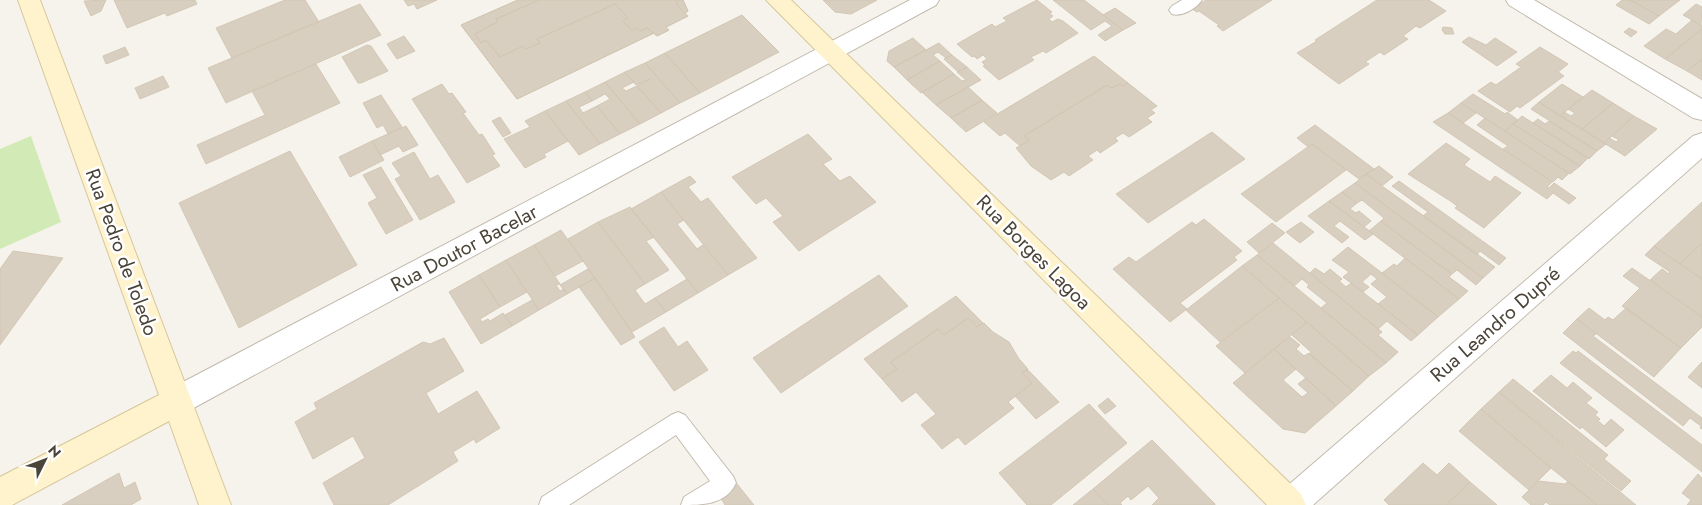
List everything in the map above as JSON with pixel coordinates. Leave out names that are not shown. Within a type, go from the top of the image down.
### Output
[{"type":"street","name":"Rua Pedro de Toledo","points":[[29,0],[215,505]]},
{"type":"street","name":"Rua Borges Lagoa","points":[[777,0],[1290,505]]},
{"type":"street","name":"Rua Doutor Bacelar","points":[[0,494],[928,0]]},
{"type":"street","points":[[1517,0],[1702,111]]},
{"type":"street","name":"Rua Leandro Dupré","points":[[1290,505],[1702,143]]},
{"type":"lane","points":[[1177,10],[1194,0]]},
{"type":"lane","points":[[550,505],[678,422],[725,483],[692,505]]},
{"type":"green space","points":[[31,136],[61,222],[0,249],[0,149]]},
{"type":"building","points":[[106,0],[101,11],[91,16],[84,1]]},
{"type":"building","points":[[114,0],[195,0],[197,4],[167,16],[165,13],[127,28]]},
{"type":"building","points":[[285,0],[305,0],[319,22],[232,58],[216,28]]},
{"type":"building","points":[[404,0],[437,0],[417,9],[414,4],[408,6]]},
{"type":"building","points":[[518,0],[539,0],[496,19],[497,22],[475,34],[481,43],[486,40],[500,57],[523,46],[526,49],[540,43],[537,39],[615,4],[628,18],[623,21],[631,30],[637,28],[640,31],[647,28],[654,33],[517,99],[461,25]]},
{"type":"building","points":[[518,0],[683,0],[688,11],[685,13],[688,16],[666,27],[669,30],[657,36],[654,33],[517,99],[461,25]]},
{"type":"building","points":[[539,0],[677,0],[677,5],[688,16],[666,27],[669,30],[657,36],[647,28],[640,31],[637,28],[631,30],[623,21],[628,18],[615,4],[537,39],[540,43],[526,49],[523,46],[500,57],[486,40],[481,43],[475,34],[497,22],[496,19]]},
{"type":"building","points":[[677,0],[683,0],[688,11],[685,13],[677,5]]},
{"type":"building","points":[[823,0],[877,0],[851,14],[835,12]]},
{"type":"building","points":[[1037,0],[1052,12],[1049,13],[1053,16],[1049,19],[1052,22],[1058,19],[1063,21],[1078,33],[1046,53],[1043,51],[1031,57],[1034,60],[999,80],[983,66],[985,65],[982,62],[987,59],[983,55],[977,59],[974,56],[972,57],[957,44],[992,24],[995,27],[1007,21],[1003,18]]},
{"type":"building","points":[[1053,0],[1084,0],[1123,30],[1105,41],[1098,35],[1112,26],[1105,21],[1091,30]]},
{"type":"building","points":[[1206,0],[1272,0],[1223,31],[1217,26],[1219,25],[1199,11],[1197,12],[1192,9]]},
{"type":"building","points":[[1377,0],[1429,0],[1446,11],[1420,28],[1416,26],[1403,36],[1408,39],[1384,55],[1380,52],[1365,62],[1369,64],[1339,84],[1297,53],[1317,41],[1315,40]]},
{"type":"building","points":[[1622,0],[1630,0],[1659,16],[1649,24],[1616,5]]},
{"type":"building","points":[[1630,0],[1680,0],[1659,16]]},
{"type":"building","points":[[360,4],[381,35],[226,103],[208,68]]},
{"type":"building","points":[[1696,4],[1702,7],[1701,25],[1683,15]]},
{"type":"building","points":[[1115,8],[1136,23],[1123,30],[1103,15]]},
{"type":"building","points":[[742,15],[779,52],[700,93],[665,53]]},
{"type":"building","points":[[1692,20],[1702,26],[1702,29],[1665,59],[1644,46],[1666,29],[1676,34]]},
{"type":"building","points":[[1443,27],[1452,28],[1454,34],[1445,34],[1442,30]]},
{"type":"building","points":[[1629,28],[1637,32],[1631,37],[1624,32]]},
{"type":"building","points":[[1702,29],[1702,59],[1687,71],[1665,59]]},
{"type":"building","points":[[404,36],[415,51],[397,59],[387,44]]},
{"type":"building","points":[[1469,37],[1486,45],[1495,38],[1517,52],[1497,66],[1462,42]]},
{"type":"building","points":[[913,38],[926,50],[894,67],[887,61],[889,51]]},
{"type":"building","points":[[939,43],[952,55],[946,58],[938,52],[933,55],[940,61],[907,80],[894,67]]},
{"type":"building","points":[[367,45],[371,46],[388,71],[358,83],[342,57]]},
{"type":"building","points":[[125,47],[129,55],[106,64],[103,56]]},
{"type":"building","points":[[1540,47],[1568,64],[1558,72],[1564,76],[1520,108],[1517,106],[1510,112],[1478,91],[1491,82],[1496,85],[1521,67],[1516,64]]},
{"type":"building","points":[[665,53],[700,93],[680,103],[645,63]]},
{"type":"building","points":[[952,55],[967,67],[958,72],[944,59]]},
{"type":"building","points":[[1094,56],[1128,83],[1111,88],[1107,85],[1024,136],[1029,140],[1020,146],[1005,133],[1000,136],[984,122]]},
{"type":"building","points":[[1702,59],[1702,80],[1687,71]]},
{"type":"building","points":[[940,61],[954,74],[921,93],[907,80]]},
{"type":"building","points":[[645,63],[680,103],[661,113],[637,86],[650,79],[636,85],[625,72]]},
{"type":"building","points":[[316,64],[340,103],[206,164],[197,145],[265,115],[252,91]]},
{"type":"building","points":[[967,67],[981,80],[936,105],[922,92],[954,74],[962,81],[966,80],[957,72]]},
{"type":"building","points":[[625,72],[634,82],[622,88],[626,91],[637,86],[661,113],[640,124],[605,82]]},
{"type":"building","points":[[163,76],[169,87],[140,99],[135,88]]},
{"type":"building","points":[[605,82],[640,124],[620,134],[597,106],[610,99],[605,94],[592,101],[585,92]]},
{"type":"building","points":[[1128,83],[1157,106],[1151,110],[1155,113],[1147,118],[1152,122],[1129,137],[1123,133],[1115,138],[1118,141],[1100,153],[1097,150],[1088,156],[1093,160],[1069,176],[1064,172],[1051,180],[1031,166],[1016,148],[1029,140],[1024,136],[1107,85],[1111,88]]},
{"type":"building","points":[[442,84],[449,94],[452,93],[466,112],[463,113],[479,135],[482,134],[495,154],[492,155],[500,166],[467,183],[412,99]]},
{"type":"building","points":[[1562,84],[1583,97],[1560,116],[1539,102]]},
{"type":"building","points":[[968,87],[982,100],[951,118],[936,105]]},
{"type":"building","points":[[1592,90],[1613,103],[1582,129],[1560,116],[1564,112],[1571,116],[1575,113],[1568,109]]},
{"type":"building","points":[[585,92],[592,101],[579,107],[583,113],[597,106],[620,134],[600,144],[566,101]]},
{"type":"building","points":[[1473,94],[1518,120],[1505,131],[1461,103]]},
{"type":"building","points":[[381,95],[402,127],[388,134],[383,125],[377,128],[363,103]]},
{"type":"building","points":[[982,100],[997,113],[966,132],[951,118]]},
{"type":"building","points":[[566,101],[600,144],[579,155],[545,111]]},
{"type":"building","points":[[1539,102],[1606,144],[1597,151],[1531,109]]},
{"type":"building","points":[[1461,103],[1476,113],[1463,123],[1448,113]]},
{"type":"building","points":[[1613,103],[1634,116],[1604,143],[1582,129]]},
{"type":"building","points":[[545,111],[568,141],[544,154],[546,157],[525,168],[504,139],[530,127],[525,121]]},
{"type":"building","points":[[1448,113],[1552,182],[1547,187],[1549,188],[1554,183],[1576,198],[1569,204],[1553,193],[1547,199],[1433,122]]},
{"type":"building","points":[[1522,116],[1588,158],[1580,166],[1513,124]]},
{"type":"building","points":[[1634,116],[1657,129],[1625,156],[1604,143],[1609,138],[1616,142],[1619,140],[1612,136]]},
{"type":"building","points":[[500,117],[511,133],[503,137],[492,121]]},
{"type":"building","points":[[1485,118],[1569,173],[1562,180],[1558,177],[1553,182],[1503,149],[1508,146],[1477,125]]},
{"type":"building","points":[[1538,119],[1545,124],[1549,121],[1597,151],[1589,159],[1533,123]]},
{"type":"building","points":[[1513,124],[1580,166],[1570,174],[1505,131]]},
{"type":"building","points":[[1315,125],[1374,169],[1359,179],[1312,144],[1307,146],[1297,138]]},
{"type":"building","points":[[406,126],[418,145],[403,152],[399,146],[380,155],[372,141]]},
{"type":"building","points":[[1212,132],[1245,159],[1148,223],[1116,194]]},
{"type":"building","points":[[808,134],[832,159],[823,164],[840,181],[850,176],[876,202],[799,251],[773,222],[783,216],[766,198],[756,204],[732,177]]},
{"type":"building","points":[[372,141],[384,160],[350,177],[339,157]]},
{"type":"building","points":[[1446,143],[1470,159],[1464,165],[1490,182],[1495,176],[1521,193],[1484,228],[1455,208],[1457,206],[1452,202],[1408,174]]},
{"type":"building","points":[[1312,144],[1346,170],[1276,222],[1241,194]]},
{"type":"building","points":[[290,151],[357,265],[239,328],[179,203]]},
{"type":"building","points":[[414,152],[430,179],[438,175],[455,202],[420,220],[395,179],[401,176],[392,163]]},
{"type":"building","points":[[1379,166],[1393,177],[1382,186],[1366,174]]},
{"type":"building","points":[[381,167],[413,220],[386,234],[368,203],[377,198],[363,175]]},
{"type":"building","points":[[1366,174],[1495,267],[1483,278],[1355,183]]},
{"type":"building","points":[[690,176],[696,182],[688,187],[701,202],[708,198],[757,258],[728,275],[661,192]]},
{"type":"building","points":[[1399,181],[1506,258],[1499,265],[1480,251],[1477,255],[1423,216],[1428,212],[1392,186]]},
{"type":"building","points":[[1355,183],[1483,278],[1476,285],[1457,270],[1452,274],[1381,221],[1384,218],[1362,200],[1357,203],[1342,192]]},
{"type":"building","points":[[661,192],[684,220],[677,224],[697,249],[703,245],[728,275],[698,293],[631,209]]},
{"type":"building","points":[[1342,192],[1357,203],[1350,209],[1356,213],[1359,211],[1371,221],[1364,227],[1329,201]]},
{"type":"building","points":[[1329,201],[1373,234],[1365,240],[1340,221],[1334,226],[1349,237],[1342,243],[1308,216]]},
{"type":"building","points":[[1702,202],[1702,243],[1680,264],[1654,246]]},
{"type":"building","points":[[630,207],[654,237],[646,241],[669,270],[645,284],[598,222]]},
{"type":"building","points":[[1204,219],[1242,251],[1234,257],[1237,260],[1180,303],[1187,309],[1170,322],[1113,269],[1129,257],[1136,262],[1192,222],[1196,225]]},
{"type":"building","points":[[1381,221],[1452,274],[1449,277],[1468,291],[1459,299],[1369,231]]},
{"type":"building","points":[[598,222],[645,284],[635,290],[645,304],[655,298],[666,312],[632,332],[568,239]]},
{"type":"building","points":[[1301,222],[1314,232],[1300,243],[1286,232]]},
{"type":"building","points":[[1272,223],[1285,233],[1259,253],[1247,242]]},
{"type":"building","points":[[561,230],[583,261],[555,276],[534,245]]},
{"type":"building","points":[[1273,243],[1382,332],[1378,335],[1398,352],[1386,363],[1321,308],[1327,303],[1307,287],[1309,285],[1302,279],[1294,286],[1257,255]]},
{"type":"building","points":[[1702,243],[1702,279],[1680,264]]},
{"type":"building","points":[[534,245],[560,284],[556,285],[560,291],[564,289],[567,294],[539,310],[506,260]]},
{"type":"building","points":[[1654,246],[1702,279],[1702,317],[1650,280],[1662,269],[1669,274],[1670,272],[1645,255]]},
{"type":"building","points":[[1348,247],[1438,317],[1418,335],[1378,304],[1387,297],[1371,284],[1377,279],[1371,274],[1362,282],[1369,287],[1363,292],[1343,277],[1349,272],[1332,260]]},
{"type":"building","points":[[13,251],[63,258],[0,345],[0,269]]},
{"type":"building","points":[[1257,255],[1386,363],[1369,376],[1242,266]]},
{"type":"building","points":[[1405,258],[1459,299],[1438,317],[1382,273],[1394,264],[1397,266]]},
{"type":"building","points":[[506,260],[527,292],[500,307],[479,275]]},
{"type":"building","points":[[1242,266],[1279,298],[1220,342],[1186,310]]},
{"type":"building","points":[[1315,268],[1324,274],[1330,269],[1342,279],[1339,281],[1346,287],[1351,283],[1418,335],[1411,341],[1387,321],[1378,329],[1310,273]]},
{"type":"building","points":[[1632,268],[1702,317],[1702,327],[1681,348],[1622,306],[1640,288],[1623,276]]},
{"type":"building","points":[[588,269],[595,278],[567,294],[560,285]]},
{"type":"building","points":[[479,275],[500,307],[480,319],[482,322],[488,319],[490,321],[503,313],[512,326],[481,344],[449,292]]},
{"type":"building","points":[[879,275],[908,306],[781,393],[753,358]]},
{"type":"building","points":[[595,278],[635,337],[621,345],[579,287]]},
{"type":"building","points":[[687,279],[698,293],[666,312],[655,298]]},
{"type":"building","points":[[956,296],[983,323],[977,327],[968,318],[944,335],[938,329],[891,362],[897,369],[882,379],[864,359]]},
{"type":"building","points":[[1279,298],[1307,322],[1245,373],[1216,346]]},
{"type":"building","points":[[532,300],[539,310],[512,326],[505,315]]},
{"type":"building","points":[[1589,308],[1605,320],[1608,317],[1613,320],[1626,308],[1681,348],[1654,377],[1577,319]]},
{"type":"building","points":[[968,318],[977,327],[984,323],[993,332],[1009,342],[1019,359],[1028,369],[1022,373],[1032,383],[1008,402],[1014,408],[965,445],[958,437],[942,449],[921,425],[936,414],[916,392],[902,402],[882,379],[897,369],[891,362],[938,329],[944,335]]},
{"type":"building","points":[[1577,319],[1596,334],[1593,336],[1702,418],[1702,429],[1700,428],[1701,426],[1690,418],[1683,426],[1563,333]]},
{"type":"building","points":[[1307,322],[1369,376],[1353,391],[1309,354],[1311,352],[1292,335]]},
{"type":"building","points":[[664,327],[678,347],[687,341],[708,370],[674,391],[639,342]]},
{"type":"building","points":[[1290,337],[1300,345],[1296,349],[1304,356],[1309,353],[1353,391],[1336,406],[1274,349]]},
{"type":"building","points":[[444,338],[464,371],[426,393],[438,414],[477,391],[500,428],[476,443],[474,439],[453,452],[458,461],[388,505],[334,505],[323,483],[365,458],[353,436],[313,459],[295,422],[317,409],[314,403],[423,342],[430,344]]},
{"type":"building","points":[[1274,349],[1296,369],[1283,380],[1302,397],[1308,393],[1298,384],[1306,378],[1336,406],[1305,433],[1283,429],[1233,383]]},
{"type":"building","points":[[1573,351],[1576,353],[1578,351],[1702,445],[1702,472],[1560,363]]},
{"type":"building","points":[[1702,362],[1702,388],[1688,377]]},
{"type":"building","points":[[1027,369],[1059,402],[1036,419],[1015,396],[1032,383],[1022,373]]},
{"type":"building","points":[[1551,375],[1567,388],[1573,382],[1592,398],[1586,403],[1598,412],[1595,415],[1604,426],[1611,419],[1624,430],[1606,447],[1582,427],[1580,429],[1533,391]]},
{"type":"building","points":[[1513,379],[1608,455],[1604,459],[1631,481],[1621,491],[1499,392]]},
{"type":"building","points":[[1499,392],[1636,505],[1597,505],[1551,468],[1481,409]]},
{"type":"building","points":[[1108,398],[1116,406],[1105,414],[1098,406]]},
{"type":"building","points":[[1089,404],[1127,443],[1051,505],[1027,505],[999,473]]},
{"type":"building","points":[[1481,409],[1551,468],[1529,490],[1459,431]]},
{"type":"building","points":[[1152,440],[1215,505],[1152,505],[1159,498],[1148,486],[1131,500],[1128,496],[1120,503],[1122,505],[1108,505],[1093,489]]},
{"type":"building","points":[[1423,463],[1437,475],[1449,463],[1470,482],[1446,505],[1389,505],[1384,500]]},
{"type":"building","points":[[119,473],[124,488],[135,482],[141,499],[131,505],[62,505]]},
{"type":"building","points":[[1698,474],[1702,478],[1702,505],[1687,505],[1691,500],[1682,493]]},
{"type":"building","points":[[1538,481],[1565,484],[1568,481],[1597,505],[1550,505],[1546,502],[1543,505],[1531,505],[1522,497]]},
{"type":"building","points":[[1470,482],[1497,505],[1446,505]]},
{"type":"building","points":[[737,484],[754,505],[725,505],[719,495]]},
{"type":"building","points":[[1093,489],[1108,505],[1073,505]]}]
